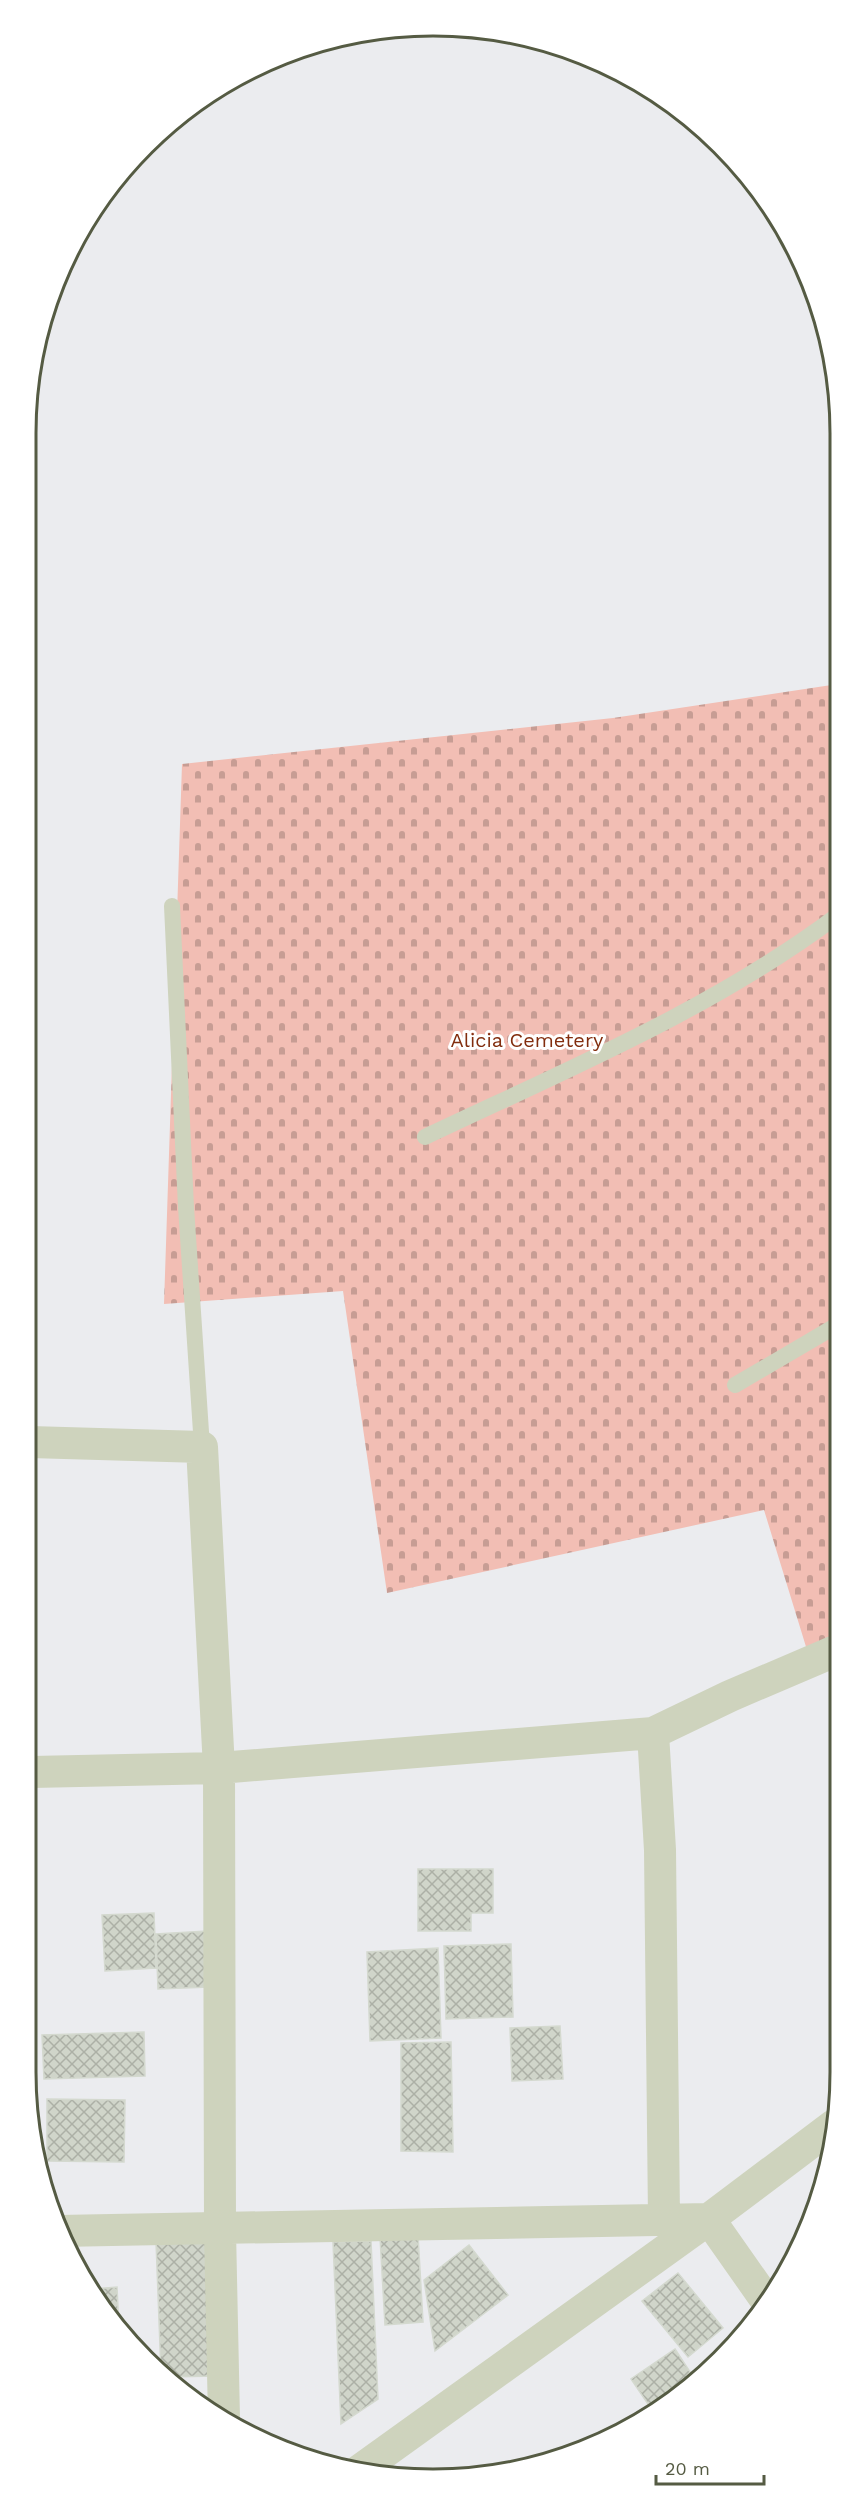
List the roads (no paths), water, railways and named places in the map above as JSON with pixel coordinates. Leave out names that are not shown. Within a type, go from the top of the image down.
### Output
[{"type":"street","points":[[36,1442],[202,1447],[219,1768],[220,2230],[224,2409]]},
{"type":"street","points":[[36,1772],[219,1768],[653,1733],[730,1696],[830,1653]]},
{"type":"street","points":[[653,1733],[660,1850],[664,2218]]},
{"type":"street","points":[[369,2464],[709,2219],[826,2131]]},
{"type":"street","points":[[69,2231],[220,2230],[664,2218],[709,2219]]},
{"type":"street","points":[[709,2219],[762,2294]]},
{"type":"lane","points":[[172,906],[186,1208],[202,1447]]},
{"type":"lane","points":[[425,1137],[624,1044],[754,973],[830,921]]},
{"type":"lane","points":[[735,1384],[830,1329]]},
{"type":"park label","name":"Alicia Cemetery","points":[[527,1040]]}]
